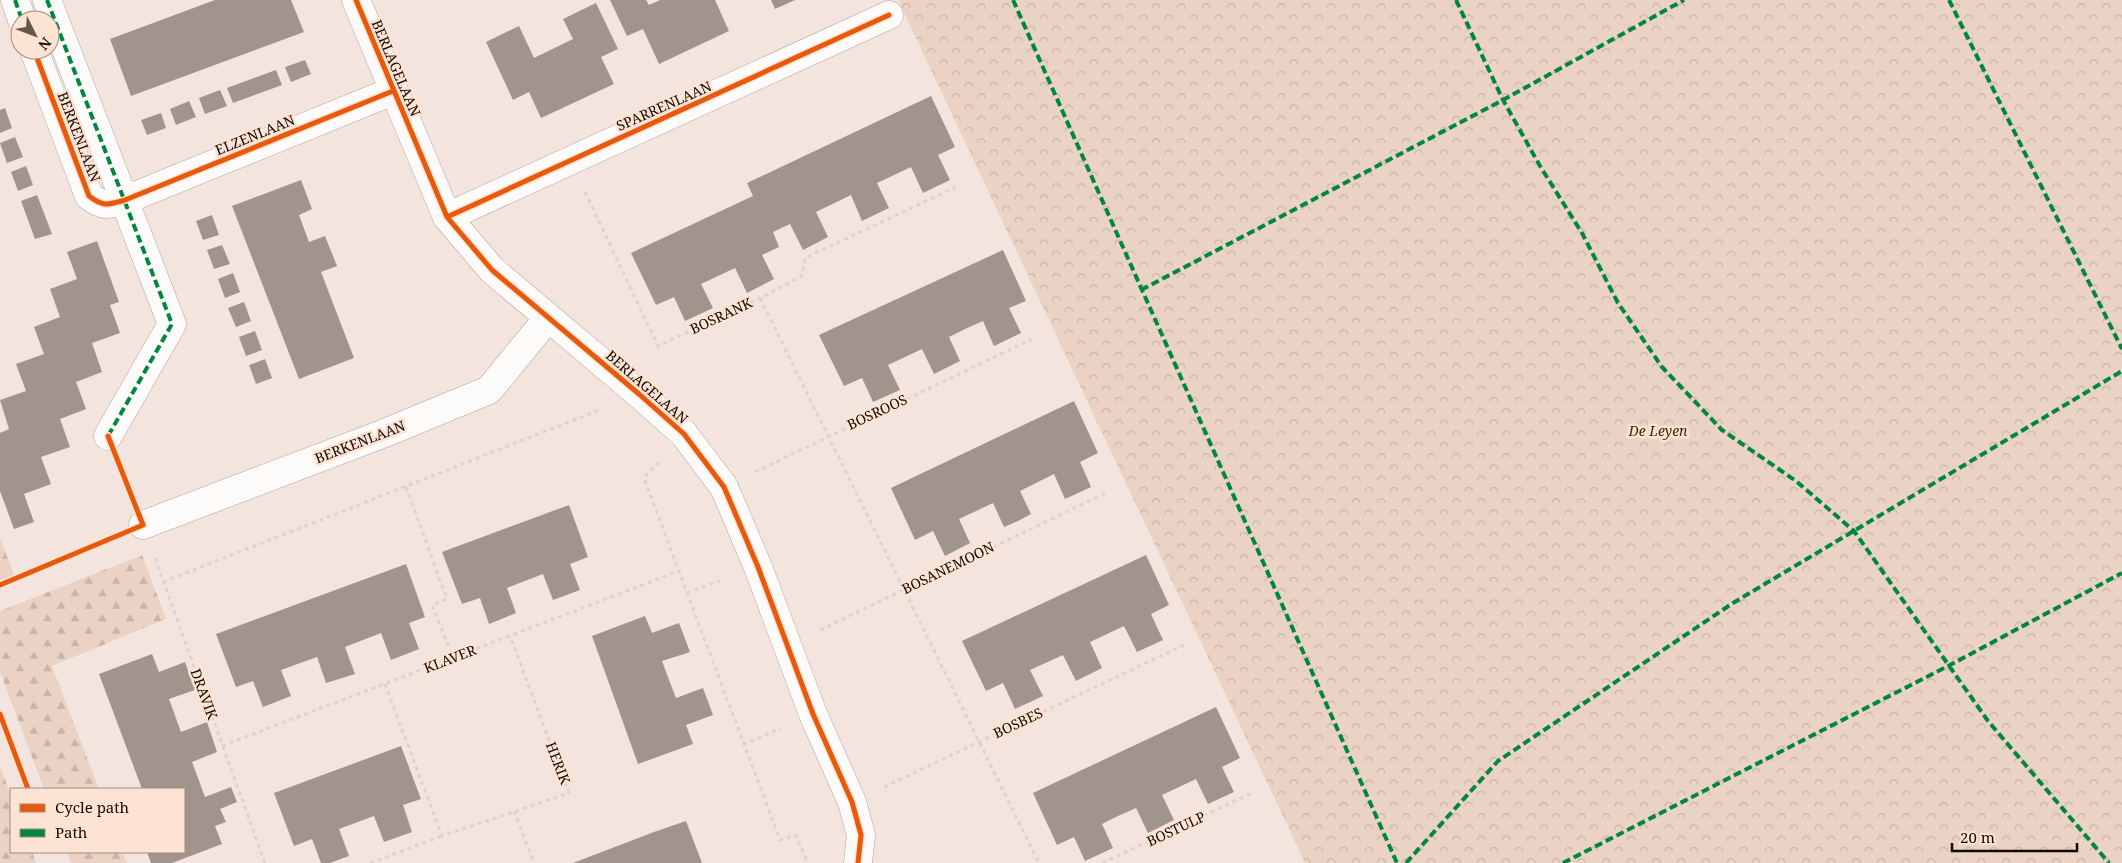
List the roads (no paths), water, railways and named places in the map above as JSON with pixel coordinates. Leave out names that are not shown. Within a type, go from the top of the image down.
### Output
[{"type":"street","name":"BERKENLAAN","points":[[47,0],[172,324],[108,436]]},
{"type":"street","name":"BERLAGELAAN","points":[[356,0],[447,216],[492,270],[684,434],[724,487],[758,567],[813,714],[852,802],[861,835],[858,863]]},
{"type":"street","name":"SPARRENLAAN","points":[[447,216],[889,15]]},
{"type":"street","name":"BERKENLAAN","points":[[38,60],[89,196],[99,204],[111,204],[125,200]]},
{"type":"street","name":"ELZENLAAN","points":[[125,200],[393,91]]},
{"type":"street","name":"BERKENLAAN","points":[[143,525],[385,433],[489,390],[548,318]]},
{"type":"park label","name":"De Leyen","points":[[1658,431]]}]
